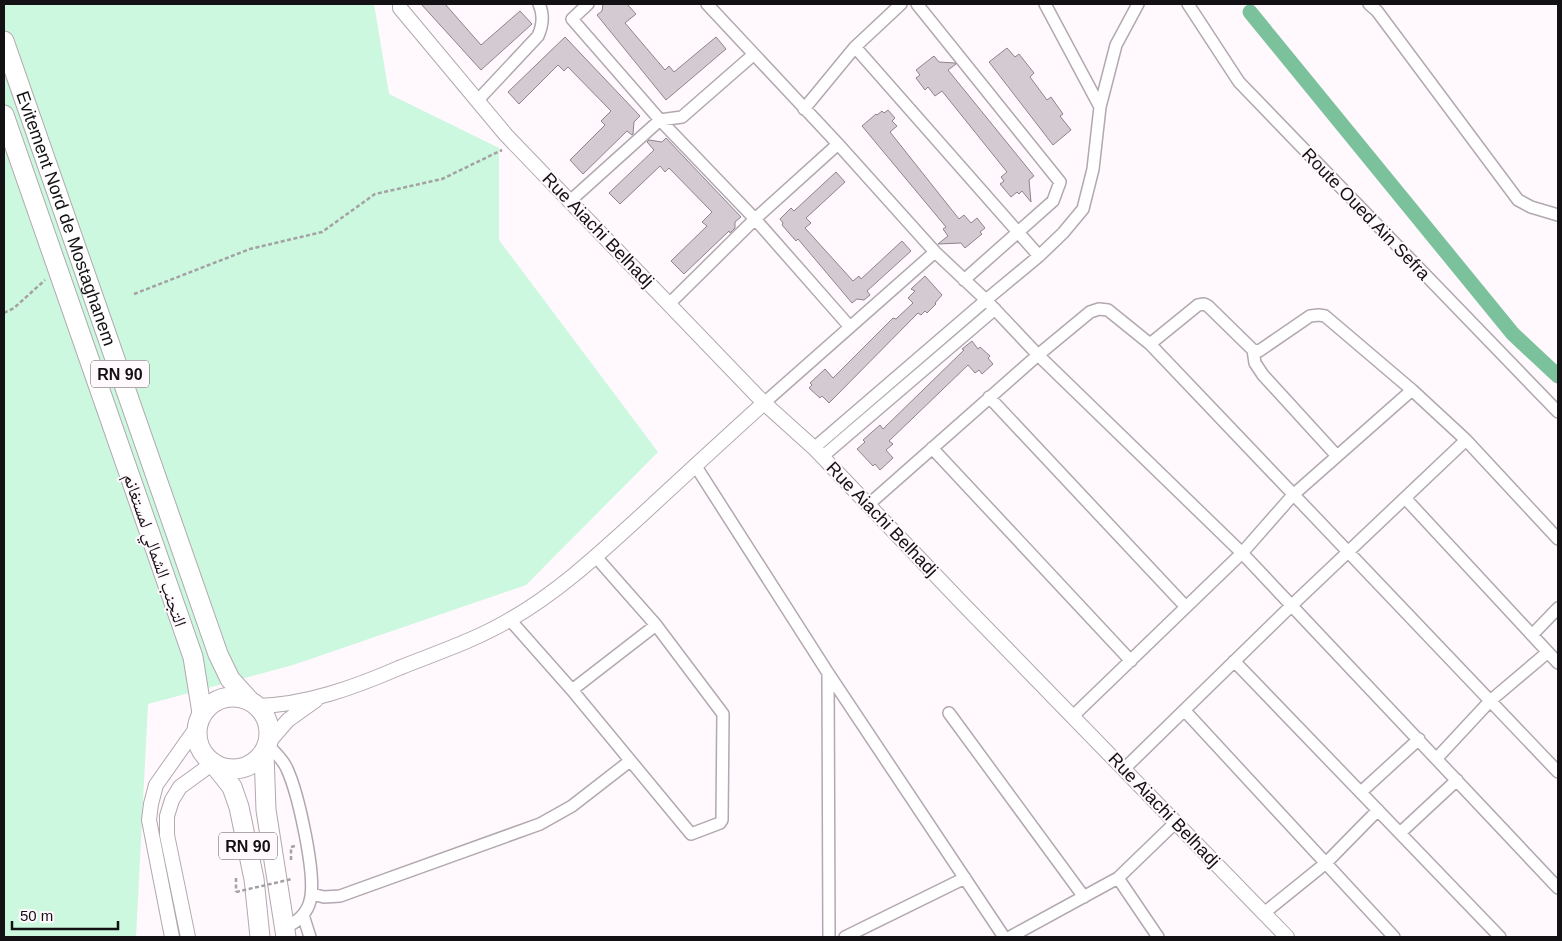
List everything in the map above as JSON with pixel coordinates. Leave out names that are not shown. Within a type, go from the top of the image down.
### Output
[{"type":"highway","name":"Evitement Nord de Mostaghanem","points":[[4,41],[218,654],[230,679],[253,703]]},
{"type":"highway","name":"Evitement Nord de Mostaghanem","points":[[4,115],[100,389]]},
{"type":"highway","name":"التجنب الشمالي لمستغانم","points":[[100,389],[193,657],[200,720]]},
{"type":"highway","points":[[238,697],[253,703],[264,713],[268,722],[270,732],[267,747],[250,766],[231,770],[221,768],[205,757],[200,748],[197,737],[200,720],[209,706],[218,700],[238,697]]},
{"type":"highway","name":"RN 90","points":[[267,747],[266,810],[286,933]]},
{"type":"highway","name":"RN 90","points":[[213,763],[232,787],[239,807],[254,879],[260,937]]},
{"type":"street","name":"Rue Aiachi Belhadj","points":[[400,4],[400,8],[515,144],[764,403],[818,453],[1287,937]]},
{"type":"street","points":[[478,100],[538,36],[543,24],[541,6],[539,4]]},
{"type":"street","points":[[588,4],[572,19],[660,120],[755,219],[850,327]]},
{"type":"street","points":[[707,4],[838,144],[935,252],[1242,553],[1558,888]]},
{"type":"street","points":[[804,108],[855,48],[901,4]]},
{"type":"street","points":[[917,4],[1060,182],[1053,201],[964,280]]},
{"type":"street","points":[[1045,4],[1100,107]]},
{"type":"street","points":[[818,453],[986,300],[1039,256],[1063,233],[1083,209],[1093,168],[1100,107],[1116,45],[1138,4]]},
{"type":"street","name":"Route Oued Ain Sefra","points":[[1188,4],[1239,82],[1558,412]]},
{"type":"street","points":[[1369,4],[1518,200],[1531,207],[1558,215]]},
{"type":"street","points":[[855,48],[1039,256]]},
{"type":"street","points":[[570,201],[660,120],[682,117],[753,55]]},
{"type":"street","points":[[669,304],[755,219],[838,144]]},
{"type":"street","points":[[253,703],[281,705],[323,695],[379,677],[510,620],[542,599],[596,557],[764,403],[935,252]]},
{"type":"street","points":[[1150,344],[1198,305],[1204,304],[1253,350],[1259,351],[1310,316],[1325,316],[1412,390],[1466,440],[1558,539]]},
{"type":"street","points":[[868,506],[1038,354],[1090,312],[1099,309],[1108,310],[1150,344],[1558,772]]},
{"type":"street","points":[[818,453],[995,310]]},
{"type":"street","points":[[1253,350],[1255,363],[1262,374],[1337,456]]},
{"type":"street","points":[[1073,716],[1242,553],[1294,495],[1412,390]]},
{"type":"street","points":[[989,397],[1186,607]]},
{"type":"street","points":[[1124,769],[1291,606],[1466,440]]},
{"type":"street","points":[[932,448],[1131,661]]},
{"type":"street","points":[[695,466],[828,672],[1004,937]]},
{"type":"street","points":[[1404,498],[1558,663]]},
{"type":"street","points":[[510,620],[572,690],[691,834],[720,823],[722,820],[723,714],[656,626],[596,557]]},
{"type":"street","points":[[1532,635],[1558,608]]},
{"type":"street","points":[[572,690],[656,626]]},
{"type":"street","points":[[1436,758],[1490,701],[1548,652]]},
{"type":"street","points":[[1234,661],[1500,937]]},
{"type":"street","points":[[828,672],[829,937]]},
{"type":"street","points":[[286,933],[308,908],[312,894],[312,870],[298,798],[287,767],[267,747],[288,720],[323,695]]},
{"type":"street","points":[[1185,711],[1394,937]]},
{"type":"street","points":[[949,713],[1084,897]]},
{"type":"street","points":[[172,937],[149,820],[151,804],[156,785],[200,720]]},
{"type":"street","points":[[1360,792],[1419,739]]},
{"type":"street","points":[[312,894],[324,897],[340,896],[540,824],[572,806],[630,761]]},
{"type":"street","points":[[188,937],[167,835],[167,816],[172,800],[180,788],[213,763]]},
{"type":"street","points":[[1400,833],[1457,780]]},
{"type":"street","points":[[1264,913],[1326,863],[1378,810]]},
{"type":"street","points":[[1010,937],[1118,878],[1176,822]]},
{"type":"street","points":[[844,937],[965,878]]},
{"type":"street","points":[[1118,878],[1156,937]]},
{"type":"street","points":[[303,915],[310,937]]},
{"type":"path","points":[[134,294],[250,249],[322,232],[375,194],[442,179],[515,144]]},
{"type":"path","points":[[4,313],[14,308],[58,269]]},
{"type":"path","points":[[236,892],[292,879]]},
{"type":"green space","points":[[4,4],[374,4],[389,94],[499,148],[499,240],[658,452],[526,585],[293,665],[148,704],[136,937],[4,937]]},
{"type":"building","points":[[421,4],[445,4],[481,45],[520,11],[532,24],[481,70]]},
{"type":"building","points":[[603,4],[627,4],[636,14],[625,23],[665,70],[669,66],[674,72],[716,37],[726,49],[666,100],[597,15],[602,11]]},
{"type":"building","points":[[565,37],[640,116],[634,122],[633,134],[627,131],[583,174],[570,160],[605,125],[601,121],[611,111],[568,67],[564,71],[558,65],[519,104],[508,92]]},
{"type":"building","points":[[1007,48],[1015,57],[1019,54],[1034,73],[1030,77],[1047,100],[1051,97],[1063,114],[1060,116],[1071,130],[1053,145],[989,62]]},
{"type":"building","points":[[934,56],[939,62],[956,64],[948,70],[1034,176],[1029,180],[1031,202],[1022,191],[1019,194],[1017,192],[1011,197],[1000,184],[1004,181],[1001,177],[1007,172],[942,91],[935,96],[928,87],[925,90],[916,78],[920,75],[916,70]]},
{"type":"building","points":[[888,110],[895,118],[892,121],[897,126],[890,132],[959,219],[964,215],[971,223],[977,218],[985,228],[980,232],[982,234],[965,248],[961,243],[938,244],[948,236],[943,229],[946,227],[862,126],[876,114],[882,111],[884,113]]},
{"type":"building","points":[[666,138],[741,217],[735,222],[735,228],[730,233],[729,231],[684,274],[671,261],[707,226],[702,222],[712,212],[669,168],[665,172],[660,166],[620,204],[609,193],[654,150],[647,142],[649,140],[662,142]]},
{"type":"building","points":[[836,172],[845,182],[806,218],[811,223],[805,228],[853,281],[859,276],[861,279],[902,241],[911,251],[867,291],[870,295],[864,300],[857,299],[852,303],[798,239],[796,241],[782,225],[783,223],[780,219],[791,208],[794,211]]},
{"type":"building","points":[[925,276],[942,295],[927,313],[925,311],[921,315],[918,313],[829,403],[809,388],[812,385],[810,383],[825,369],[833,378],[893,318],[896,319],[913,303],[908,298],[915,291],[911,289]]},
{"type":"building","points":[[972,341],[978,349],[980,347],[990,356],[988,358],[993,364],[982,374],[979,370],[975,373],[968,365],[889,441],[893,444],[886,450],[893,458],[880,470],[875,464],[873,466],[857,449],[865,442],[863,440],[880,425],[883,429]]},
{"type":"waterway","points":[[1250,12],[1513,334],[1558,376]]}]
